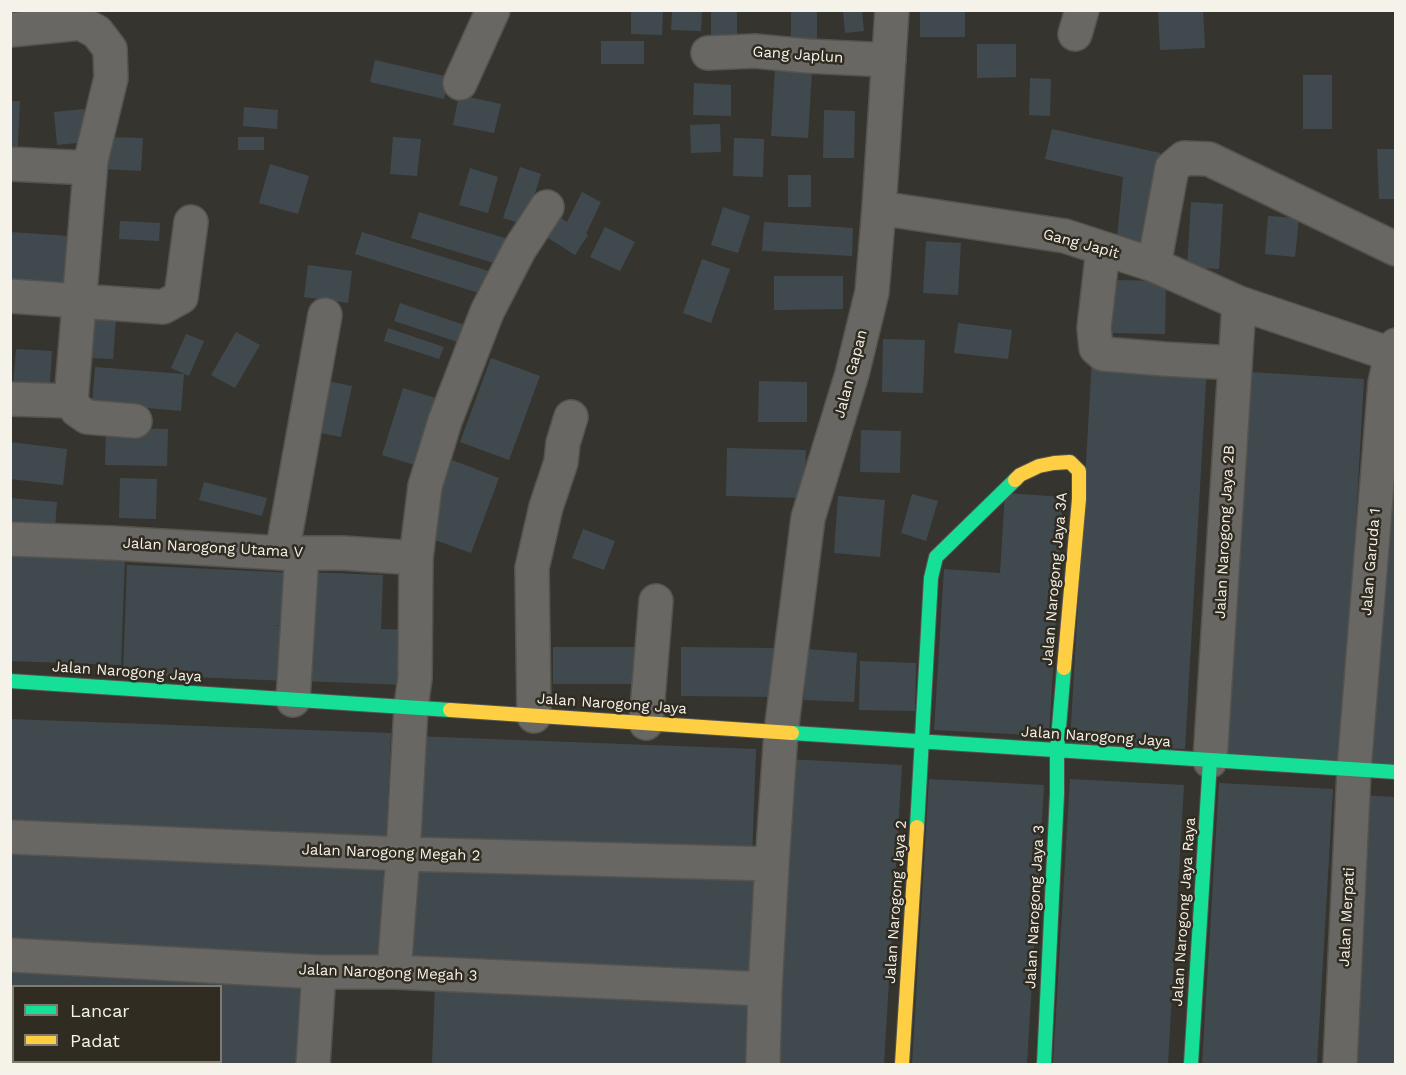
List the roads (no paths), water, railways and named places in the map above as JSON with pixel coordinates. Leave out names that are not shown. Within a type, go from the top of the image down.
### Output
[{"type":"street","points":[[460,83],[493,10]]},
{"type":"street","name":"Jalan Gapan","points":[[763,1065],[765,989],[781,732],[808,518],[852,374],[872,292],[892,10]]},
{"type":"street","points":[[10,30],[81,23],[98,32],[110,49],[111,78],[90,168],[71,401],[77,410],[87,417],[135,421]]},
{"type":"street","name":"Gang Japlun","points":[[708,53],[755,51],[889,60]]},
{"type":"street","points":[[1154,265],[1172,168],[1185,158],[1209,159],[1395,249]]},
{"type":"street","points":[[10,164],[90,168]]},
{"type":"street","points":[[394,972],[411,707],[415,678],[416,558],[425,486],[445,421],[487,312],[519,250],[547,207]]},
{"type":"street","name":"Gang Japit","points":[[879,208],[1065,236],[1154,265],[1239,303],[1394,352]]},
{"type":"street","points":[[10,296],[163,307],[181,297],[191,222]]},
{"type":"street","points":[[1103,249],[1094,328],[1096,348],[1103,354],[1235,363]]},
{"type":"street","name":"Jalan Narogong Jaya 2B","points":[[1210,761],[1239,303]]},
{"type":"street","points":[[293,700],[292,553],[325,315]]},
{"type":"street","name":"Jalan Garuda 1","points":[[1354,770],[1385,383],[1394,352]]},
{"type":"street","points":[[10,399],[71,401]]},
{"type":"street","points":[[534,716],[532,568],[546,507],[561,462],[570,417]]},
{"type":"street","name":"Jalan Narogong Jaya 3A","points":[[923,742],[931,578],[936,557],[1020,475],[1054,462],[1071,462],[1079,471],[1078,511],[1057,751]]},
{"type":"street","name":"Jalan Narogong Utama V","points":[[10,540],[416,558]]},
{"type":"street","points":[[646,723],[656,601]]},
{"type":"street","name":"Jalan Narogong Jaya","points":[[10,681],[1395,772]]},
{"type":"street","name":"Jalan Narogong Jaya 2","points":[[902,1065],[923,742]]},
{"type":"street","name":"Jalan Narogong Jaya 3","points":[[1044,1065],[1057,751]]},
{"type":"street","name":"Jalan Narogong Jaya Raya","points":[[1191,1065],[1210,761]]},
{"type":"street","name":"Jalan Merpati","points":[[1340,1065],[1354,770]]},
{"type":"street","name":"Jalan Narogong Megah 2","points":[[10,837],[403,855],[772,864]]},
{"type":"street","name":"Jalan Narogong Megah 3","points":[[10,955],[319,972],[394,972],[765,989]]},
{"type":"street","points":[[313,1065],[319,972]]}]
